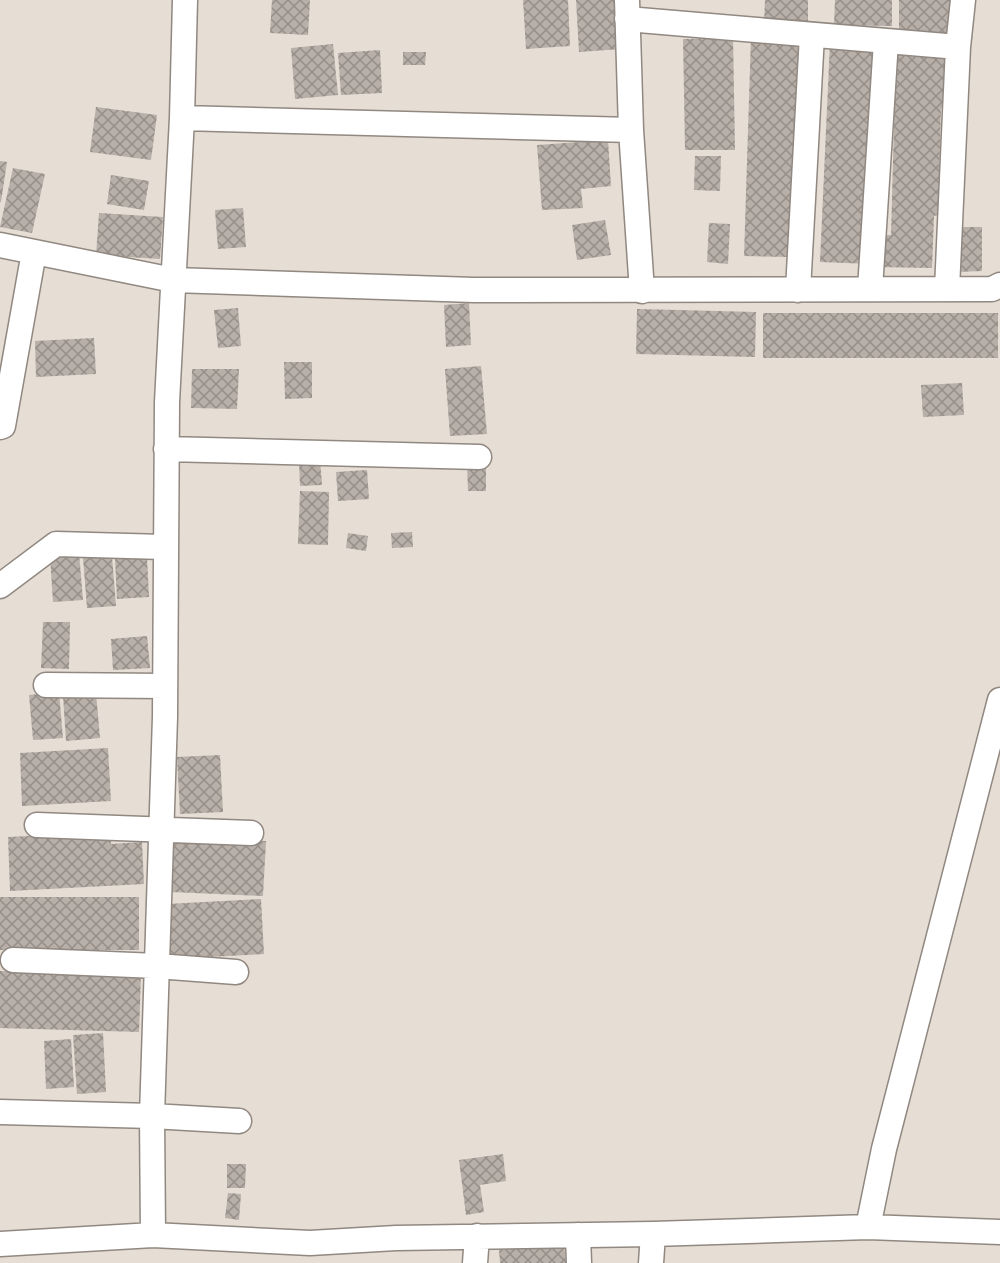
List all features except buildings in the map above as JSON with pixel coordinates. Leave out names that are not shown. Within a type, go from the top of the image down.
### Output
[{"type":"street","points":[[153,1235],[152,1116],[165,686],[164,547],[167,402],[182,118],[185,0]]},
{"type":"street","points":[[946,289],[958,47],[963,0]]},
{"type":"street","points":[[642,291],[631,130],[627,10],[812,35],[958,47]]},
{"type":"street","points":[[798,290],[812,35]]},
{"type":"street","points":[[870,290],[886,41]]},
{"type":"street","points":[[182,118],[631,130]]},
{"type":"street","points":[[0,245],[173,280],[474,290],[997,290]]},
{"type":"street","points":[[0,427],[3,426],[34,252]]},
{"type":"street","points":[[166,449],[479,458]]},
{"type":"street","points":[[0,586],[56,544],[164,547]]},
{"type":"street","points":[[46,685],[165,686]]},
{"type":"street","points":[[868,1227],[884,1149],[1000,700]]},
{"type":"street","points":[[37,825],[251,833]]},
{"type":"street","points":[[13,960],[236,972]]},
{"type":"street","points":[[0,1112],[239,1121]]},
{"type":"street","points":[[0,1244],[153,1235],[309,1253],[477,1236],[653,1234],[868,1227],[1000,1232]]},
{"type":"street","points":[[651,1263],[653,1234]]},
{"type":"street","points":[[578,1235],[579,1263]]},
{"type":"street","points":[[475,1263],[477,1236]]}]
